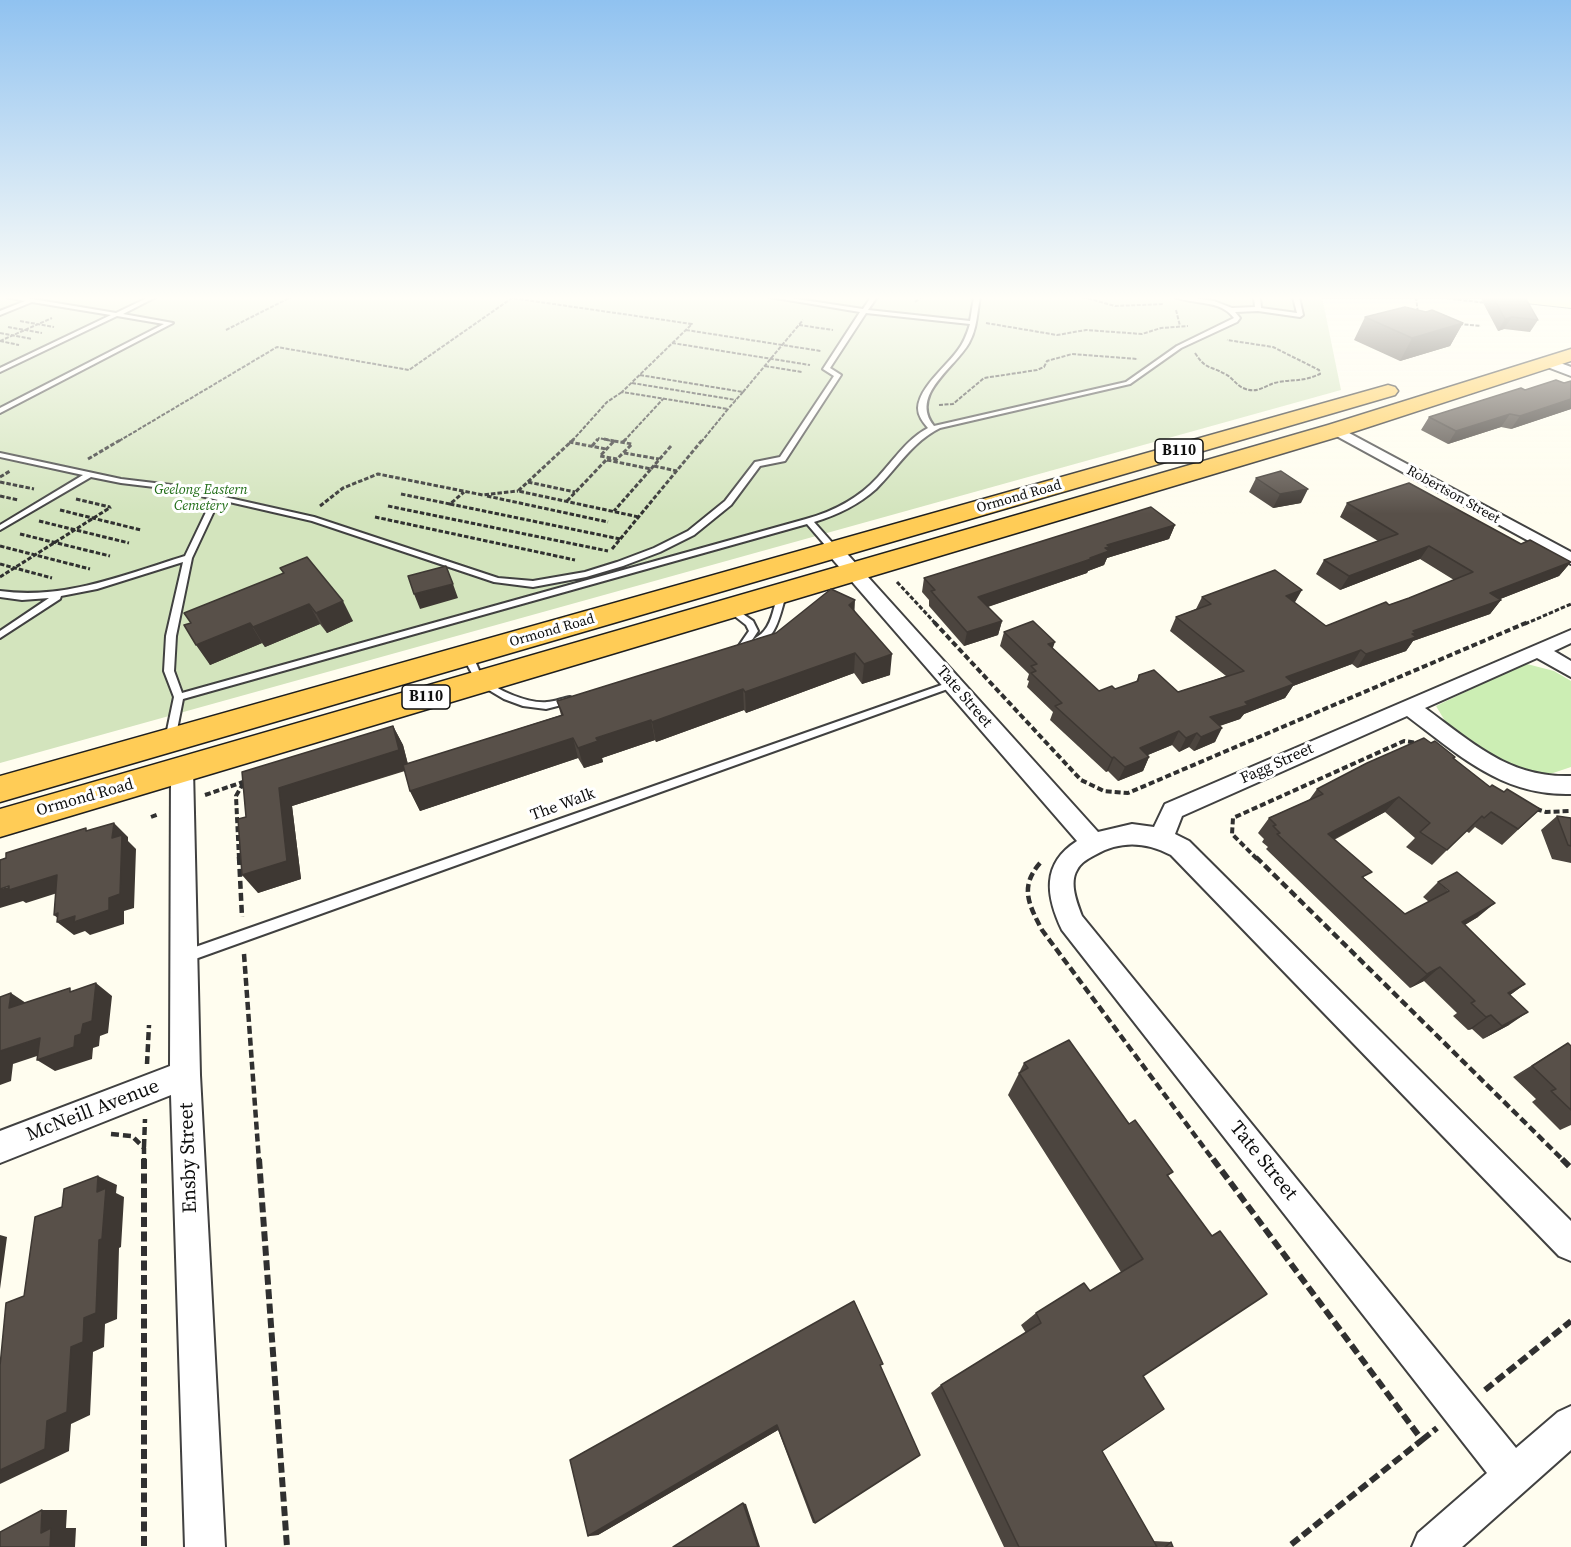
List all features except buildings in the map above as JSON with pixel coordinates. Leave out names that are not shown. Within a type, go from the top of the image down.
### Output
[{"type":"highway","name":"Ormond Road","points":[[0,823],[176,755],[844,560],[1469,369]]},
{"type":"highway","name":"Ormond Road","points":[[474,668],[783,592],[844,560],[1336,430],[1524,369]]},
{"type":"highway","name":"Ormond Road","points":[[0,789],[176,755]]},
{"type":"street","name":"Robertson Street","points":[[1336,430],[1571,559]]},
{"type":"street","name":"Tate Street","points":[[844,560],[1094,843]]},
{"type":"street","name":"Fagg Street","points":[[1162,837],[1173,810],[1571,636]]},
{"type":"street","points":[[1538,650],[1571,670]]},
{"type":"street","points":[[1409,707],[1490,765],[1515,778],[1540,786],[1571,785]]},
{"type":"street","name":"Ensby Street","points":[[176,755],[184,957],[185,1075],[205,1547]]},
{"type":"street","name":"Tate Street","points":[[1162,837],[1118,834],[1094,843],[1075,855],[1064,868],[1062,897],[1071,922],[1513,1474]]},
{"type":"street","points":[[1162,837],[1180,848],[1571,1244]]},
{"type":"street","name":"McNeill Avenue","points":[[0,1147],[185,1075]]},
{"type":"street","points":[[1432,1547],[1571,1425]]},
{"type":"lane","points":[[0,411],[82,369]]},
{"type":"lane","points":[[0,454],[69,470],[171,487],[307,517],[497,580],[533,584],[594,572],[657,550],[691,532],[728,503],[758,464],[782,459],[838,375],[826,369]]},
{"type":"lane","points":[[932,428],[924,422],[921,407],[925,395],[946,369]]},
{"type":"lane","points":[[179,697],[845,509],[873,488],[913,440],[932,428],[1111,388],[1128,383],[1147,369]]},
{"type":"lane","points":[[0,528],[90,474]]},
{"type":"lane","points":[[176,755],[179,697],[169,671],[171,636],[188,558],[211,510],[223,499]]},
{"type":"lane","points":[[809,521],[844,560]]},
{"type":"lane","points":[[0,594],[15,598],[57,596],[188,558]]},
{"type":"lane","points":[[732,651],[768,636],[774,626],[777,607],[783,592]]},
{"type":"lane","points":[[0,635],[57,596]]},
{"type":"lane","points":[[729,607],[750,623],[754,631],[743,647]]},
{"type":"lane","points":[[474,668],[507,697],[523,703],[546,706],[585,696]]},
{"type":"lane","name":"The Walk","points":[[184,957],[953,684]]},
{"type":"path","points":[[69,470],[239,369]]},
{"type":"path","points":[[622,392],[646,369]]},
{"type":"path","points":[[594,572],[762,369]]},
{"type":"path","points":[[785,369],[802,372]]},
{"type":"path","points":[[921,407],[953,404],[984,378],[1039,369]]},
{"type":"path","points":[[1214,369],[1226,374],[1242,388],[1260,391],[1277,382],[1304,381],[1320,374],[1318,369]]},
{"type":"path","points":[[640,375],[743,392]]},
{"type":"path","points":[[631,383],[736,400]]},
{"type":"path","points":[[518,491],[617,393],[728,410]]},
{"type":"path","points":[[622,442],[664,399]]},
{"type":"path","points":[[567,501],[607,459],[617,459],[632,444],[599,438],[591,446]]},
{"type":"path","points":[[614,441],[600,456],[652,468],[677,471]]},
{"type":"path","points":[[569,442],[606,449]]},
{"type":"path","points":[[614,511],[671,446]]},
{"type":"path","points":[[624,453],[659,459]]},
{"type":"path","points":[[307,517],[343,488],[378,474],[608,522]]},
{"type":"path","points":[[528,482],[576,492]]},
{"type":"path","points":[[483,495],[518,491],[639,517]]},
{"type":"path","points":[[450,504],[465,492]]},
{"type":"path","points":[[401,494],[621,539]]},
{"type":"path","points":[[0,496],[141,530]]},
{"type":"path","points":[[388,506],[610,552]]},
{"type":"path","points":[[0,577],[111,507]]},
{"type":"path","points":[[19,516],[129,543]]},
{"type":"path","points":[[375,517],[600,565]]},
{"type":"path","points":[[11,531],[110,556]]},
{"type":"path","points":[[0,546],[90,569]]},
{"type":"path","points":[[0,564],[54,578]]},
{"type":"path","points":[[897,579],[897,584],[1082,780],[1097,791],[1128,793],[1571,604]]},
{"type":"path","points":[[1422,744],[1404,741],[1233,818],[1232,834],[1571,1168]]},
{"type":"path","points":[[244,782],[236,795],[243,936],[287,1547]]},
{"type":"path","points":[[1531,807],[1546,812],[1571,811]]},
{"type":"path","points":[[104,1137],[114,1133],[132,1136],[144,1148],[144,1547]]},
{"type":"path","points":[[1422,1440],[1571,1321]]},
{"type":"green space","name":"Geelong Eastern Cemetery","points":[[0,369],[1337,369],[1341,390],[0,763]]},
{"type":"green space","points":[[1527,664],[1554,671],[1571,681],[1571,767],[1538,778],[1516,773],[1445,721],[1436,706]]}]
